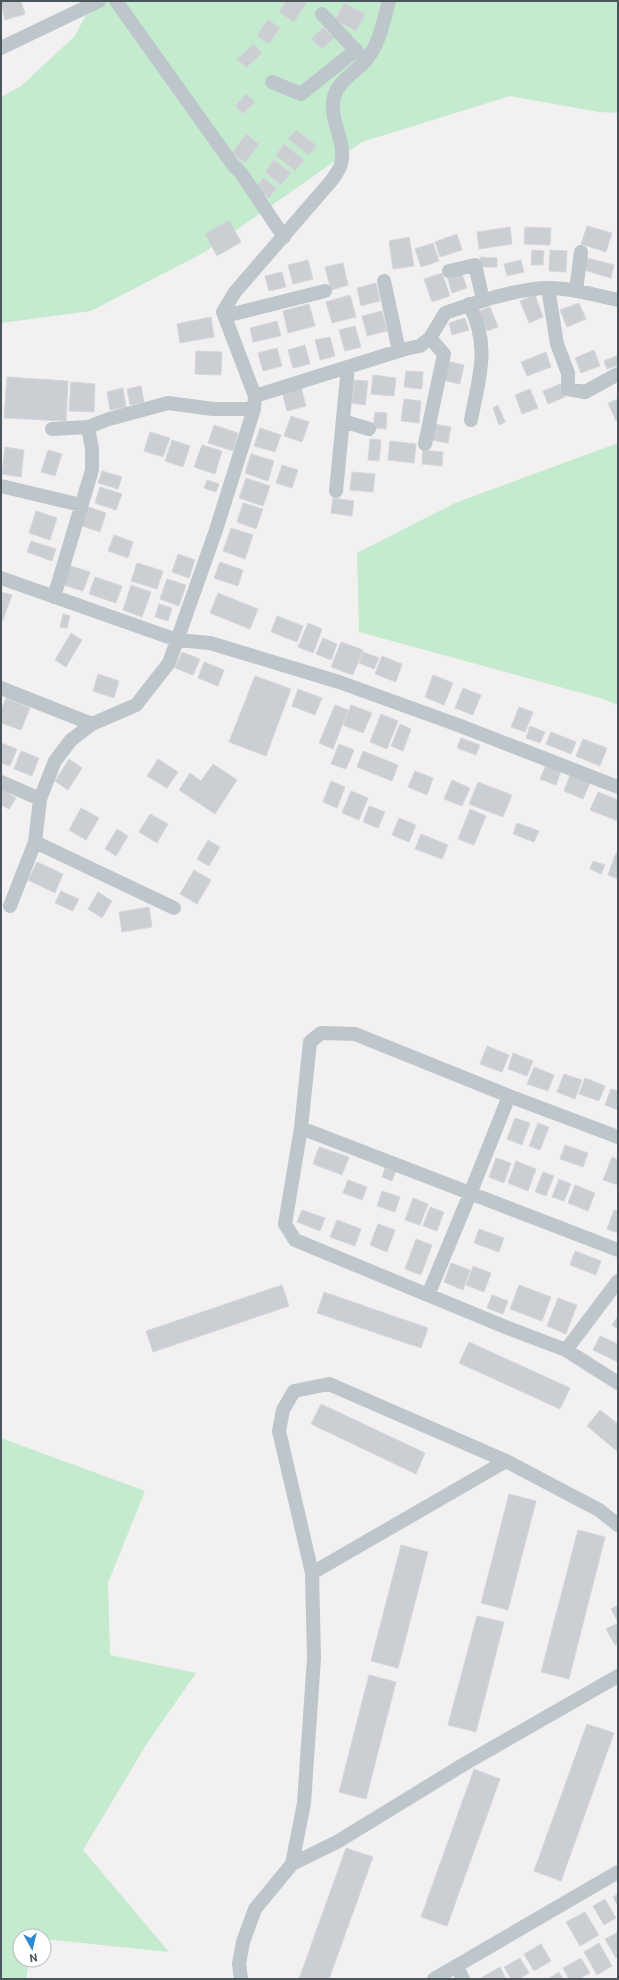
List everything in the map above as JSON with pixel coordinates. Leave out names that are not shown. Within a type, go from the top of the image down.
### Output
[{"type":"street","points":[[1,48],[99,1]]},
{"type":"street","points":[[116,1],[233,166],[241,173],[284,237]]},
{"type":"street","points":[[10,906],[35,842],[40,799],[55,761],[71,740],[92,724],[136,704],[169,663],[216,530],[254,402],[223,312],[236,292],[332,180],[341,164],[342,146],[333,111],[334,96],[343,81],[365,61],[378,43],[389,1]]},
{"type":"street","points":[[322,14],[365,61]]},
{"type":"street","points":[[272,82],[301,94],[356,50]]},
{"type":"street","points":[[576,290],[581,252]]},
{"type":"street","points":[[449,272],[475,265],[483,300]]},
{"type":"street","points":[[384,281],[399,351]]},
{"type":"street","points":[[548,288],[557,344],[568,373],[568,389],[585,392],[618,374]]},
{"type":"street","points":[[52,429],[88,428],[109,418],[168,403],[214,409],[254,402],[348,367],[420,346],[430,338],[445,313],[483,300],[548,288],[576,290],[618,300]]},
{"type":"street","points":[[224,316],[326,290]]},
{"type":"street","points":[[469,304],[476,318],[481,334],[483,356],[471,420]]},
{"type":"street","points":[[425,444],[444,354],[430,338]]},
{"type":"street","points":[[336,491],[348,367]]},
{"type":"street","points":[[343,422],[370,429]]},
{"type":"street","points":[[54,597],[92,470],[92,449],[88,428]]},
{"type":"street","points":[[1,486],[81,505]]},
{"type":"street","points":[[1,578],[178,640],[210,643],[339,682],[458,725],[618,787]]},
{"type":"street","points":[[1,688],[92,724]]},
{"type":"street","points":[[1,782],[40,799]]},
{"type":"street","points":[[35,842],[174,908]]},
{"type":"street","points":[[618,1137],[508,1096],[355,1034],[321,1033],[310,1042],[301,1128],[285,1224],[295,1240],[566,1350],[618,1383]]},
{"type":"street","points":[[428,1295],[470,1194],[508,1096]]},
{"type":"street","points":[[301,1128],[618,1250]]},
{"type":"street","points":[[566,1350],[618,1281]]},
{"type":"street","points":[[292,1864],[304,1803],[313,1673],[312,1573],[279,1431],[282,1410],[294,1391],[329,1384],[506,1461],[599,1510],[618,1526]]},
{"type":"street","points":[[312,1573],[506,1461]]},
{"type":"street","points":[[241,1979],[239,1964],[243,1942],[255,1909],[292,1864],[337,1842],[466,1763],[618,1676]]},
{"type":"street","points":[[434,1979],[618,1872]]},
{"type":"street","points":[[456,1966],[463,1979]]},
{"type":"green space","points":[[94,1],[618,1],[618,113],[599,112],[510,96],[362,142],[205,252],[91,311],[1,323],[1,97],[21,86],[74,37]]},
{"type":"green space","points":[[618,443],[618,705],[600,698],[359,632],[357,553],[455,503]]},
{"type":"green space","points":[[1,1438],[145,1491],[108,1583],[110,1655],[196,1673],[146,1745],[83,1850],[169,1952],[52,1940],[52,1928],[12,1928],[12,1968],[28,1968],[26,1979],[1,1979]]},
{"type":"building","points":[[21,1],[25,14],[5,20],[1,2]]},
{"type":"building","points":[[286,1],[307,2],[294,22],[279,12]]},
{"type":"building","points":[[344,3],[365,14],[356,31],[335,20]]},
{"type":"building","points":[[268,19],[280,28],[269,44],[257,36]]},
{"type":"building","points":[[323,27],[334,38],[322,49],[311,39]]},
{"type":"building","points":[[254,44],[262,53],[246,68],[237,59]]},
{"type":"building","points":[[246,94],[255,102],[243,114],[235,106]]},
{"type":"building","points":[[296,130],[316,145],[309,155],[288,139]]},
{"type":"building","points":[[246,134],[259,144],[245,163],[232,153]]},
{"type":"building","points":[[284,144],[304,160],[295,171],[276,155]]},
{"type":"building","points":[[274,160],[291,173],[281,185],[265,172]]},
{"type":"building","points":[[263,178],[277,188],[269,198],[255,188]]},
{"type":"building","points":[[229,220],[241,242],[217,256],[205,234]]},
{"type":"building","points":[[587,226],[612,233],[606,252],[581,244]]},
{"type":"building","points":[[510,227],[512,244],[479,249],[477,232]]},
{"type":"building","points":[[525,227],[551,228],[550,245],[524,244]]},
{"type":"building","points":[[457,234],[462,250],[440,257],[435,242]]},
{"type":"building","points":[[409,237],[414,266],[393,269],[389,241]]},
{"type":"building","points":[[433,243],[439,261],[421,267],[415,249]]},
{"type":"building","points":[[532,250],[544,251],[543,265],[531,265]]},
{"type":"building","points":[[550,250],[567,251],[566,272],[549,271]]},
{"type":"building","points":[[480,257],[497,258],[497,267],[480,267]]},
{"type":"building","points":[[587,258],[614,265],[611,278],[584,270]]},
{"type":"building","points":[[308,260],[313,279],[293,284],[288,265]]},
{"type":"building","points":[[521,260],[524,272],[507,276],[504,264]]},
{"type":"building","points":[[343,263],[348,285],[331,290],[325,267]]},
{"type":"building","points":[[461,271],[467,288],[452,293],[447,276]]},
{"type":"building","points":[[282,272],[286,287],[269,291],[265,276]]},
{"type":"building","points":[[442,273],[450,296],[432,302],[424,279]]},
{"type":"building","points":[[376,283],[380,301],[361,306],[357,288]]},
{"type":"building","points":[[350,295],[356,317],[332,323],[326,302]]},
{"type":"building","points":[[535,295],[543,317],[529,323],[520,301]]},
{"type":"building","points":[[579,303],[586,319],[567,327],[560,310]]},
{"type":"building","points":[[309,304],[315,326],[288,333],[283,311]]},
{"type":"building","points":[[490,307],[498,327],[487,331],[479,311]]},
{"type":"building","points":[[382,311],[387,331],[367,336],[362,316]]},
{"type":"building","points":[[211,317],[214,337],[180,343],[177,324]]},
{"type":"building","points":[[465,318],[469,330],[452,335],[449,323]]},
{"type":"building","points":[[277,321],[281,336],[253,342],[250,328]]},
{"type":"building","points":[[355,326],[361,347],[345,351],[339,330]]},
{"type":"building","points":[[330,337],[335,356],[320,360],[315,340]]},
{"type":"building","points":[[305,345],[310,364],[293,368],[288,350]]},
{"type":"building","points":[[277,348],[282,366],[263,371],[258,353]]},
{"type":"building","points":[[594,350],[600,366],[581,373],[575,358]]},
{"type":"building","points":[[196,351],[222,352],[221,375],[195,374]]},
{"type":"building","points":[[546,352],[551,367],[527,376],[521,362]]},
{"type":"building","points":[[618,355],[618,365],[607,369],[604,361]]},
{"type":"building","points":[[446,361],[464,365],[460,384],[442,380]]},
{"type":"building","points":[[406,371],[423,372],[422,389],[404,387]]},
{"type":"building","points":[[373,375],[396,378],[394,396],[371,394]]},
{"type":"building","points":[[7,377],[68,381],[66,421],[4,418]]},
{"type":"building","points":[[354,380],[368,381],[365,405],[352,403]]},
{"type":"building","points":[[71,382],[95,384],[94,412],[69,411]]},
{"type":"building","points":[[560,384],[565,397],[548,404],[543,391]]},
{"type":"building","points":[[141,386],[144,402],[130,405],[127,389]]},
{"type":"building","points":[[301,387],[306,406],[287,411],[282,392]]},
{"type":"building","points":[[123,388],[126,407],[110,410],[107,392]]},
{"type":"building","points":[[530,389],[538,408],[522,414],[515,395]]},
{"type":"building","points":[[404,399],[421,401],[419,423],[401,421]]},
{"type":"building","points":[[618,399],[618,420],[616,421],[608,403]]},
{"type":"building","points":[[498,405],[505,422],[499,425],[493,408]]},
{"type":"building","points":[[375,412],[387,413],[386,429],[373,428]]},
{"type":"building","points":[[291,416],[309,422],[302,442],[284,436]]},
{"type":"building","points":[[434,424],[451,427],[448,443],[431,440]]},
{"type":"building","points":[[214,425],[238,433],[233,451],[208,443]]},
{"type":"building","points":[[260,428],[281,435],[275,452],[254,446]]},
{"type":"building","points":[[150,432],[170,438],[163,457],[144,451]]},
{"type":"building","points":[[370,439],[381,440],[379,461],[368,460]]},
{"type":"building","points":[[172,440],[190,446],[183,467],[165,461]]},
{"type":"building","points":[[390,441],[416,444],[414,463],[388,460]]},
{"type":"building","points":[[202,445],[222,451],[215,474],[194,467]]},
{"type":"building","points":[[5,447],[24,450],[21,477],[2,474]]},
{"type":"building","points":[[48,450],[62,454],[55,476],[41,472]]},
{"type":"building","points":[[423,450],[443,452],[442,466],[422,464]]},
{"type":"building","points":[[251,454],[274,461],[268,481],[245,473]]},
{"type":"building","points":[[282,465],[298,470],[292,488],[276,483]]},
{"type":"building","points":[[102,471],[122,477],[118,489],[98,483]]},
{"type":"building","points":[[352,472],[375,474],[373,492],[350,490]]},
{"type":"building","points":[[246,478],[270,486],[263,506],[239,498]]},
{"type":"building","points":[[207,480],[219,484],[216,492],[204,488]]},
{"type":"building","points":[[100,487],[122,494],[116,510],[95,503]]},
{"type":"building","points":[[333,498],[354,501],[352,516],[331,513]]},
{"type":"building","points":[[243,503],[263,509],[256,529],[237,522]]},
{"type":"building","points":[[86,506],[106,513],[100,532],[79,525]]},
{"type":"building","points":[[36,511],[57,518],[50,540],[29,533]]},
{"type":"building","points":[[231,528],[253,535],[245,559],[223,551]]},
{"type":"building","points":[[114,535],[133,542],[128,558],[108,551]]},
{"type":"building","points":[[31,541],[56,549],[52,561],[27,552]]},
{"type":"building","points":[[178,554],[195,560],[189,578],[172,572]]},
{"type":"building","points":[[220,562],[243,570],[238,586],[214,578]]},
{"type":"building","points":[[137,563],[163,571],[157,589],[131,581]]},
{"type":"building","points":[[68,565],[90,572],[83,591],[61,584]]},
{"type":"building","points":[[95,577],[122,586],[116,603],[89,594]]},
{"type":"building","points":[[167,579],[186,585],[179,606],[160,599]]},
{"type":"building","points":[[131,585],[151,592],[142,617],[123,610]]},
{"type":"building","points":[[1,592],[12,595],[3,620],[1,620]]},
{"type":"building","points":[[218,593],[258,609],[250,629],[210,613]]},
{"type":"building","points":[[159,604],[172,608],[168,621],[155,617]]},
{"type":"building","points":[[63,614],[70,616],[67,628],[60,627]]},
{"type":"building","points":[[277,616],[303,626],[297,642],[271,632]]},
{"type":"building","points":[[308,623],[322,629],[313,653],[298,647]]},
{"type":"building","points":[[71,633],[82,640],[66,667],[55,660]]},
{"type":"building","points":[[323,638],[337,644],[331,660],[316,654]]},
{"type":"building","points":[[341,642],[363,650],[353,675],[331,667]]},
{"type":"building","points":[[182,652],[200,659],[193,675],[175,668]]},
{"type":"building","points":[[363,652],[379,658],[374,669],[359,663]]},
{"type":"building","points":[[382,656],[402,664],[396,682],[375,674]]},
{"type":"building","points":[[204,662],[224,670],[218,686],[198,678]]},
{"type":"building","points":[[98,674],[119,681],[114,698],[93,691]]},
{"type":"building","points":[[433,675],[453,683],[444,705],[425,697]]},
{"type":"building","points":[[255,676],[291,689],[266,756],[229,742]]},
{"type":"building","points":[[463,688],[481,695],[473,715],[455,708]]},
{"type":"building","points":[[298,689],[322,698],[315,715],[292,706]]},
{"type":"building","points":[[6,698],[30,708],[21,730],[1,723],[1,710]]},
{"type":"building","points":[[335,705],[348,710],[333,749],[319,743]]},
{"type":"building","points":[[351,705],[372,713],[363,733],[343,725]]},
{"type":"building","points":[[519,707],[533,712],[525,732],[511,727]]},
{"type":"building","points":[[381,714],[398,721],[387,749],[370,742]]},
{"type":"building","points":[[400,724],[411,729],[403,751],[391,746]]},
{"type":"building","points":[[530,726],[545,732],[540,743],[526,738]]},
{"type":"building","points":[[551,732],[576,742],[571,754],[546,744]]},
{"type":"building","points":[[461,738],[480,745],[476,755],[457,748]]},
{"type":"building","points":[[583,739],[607,748],[600,766],[576,756]]},
{"type":"building","points":[[1,743],[17,749],[10,766],[1,763]]},
{"type":"building","points":[[339,744],[354,750],[346,769],[331,764]]},
{"type":"building","points":[[21,751],[39,758],[32,776],[14,769]]},
{"type":"building","points":[[363,751],[398,765],[392,781],[357,767]]},
{"type":"building","points":[[69,759],[82,768],[68,790],[55,781]]},
{"type":"building","points":[[158,759],[178,772],[167,788],[147,776]]},
{"type":"building","points":[[213,764],[237,780],[215,814],[179,790],[190,773],[201,781]]},
{"type":"building","points":[[546,765],[561,771],[556,785],[540,779]]},
{"type":"building","points":[[415,771],[433,778],[427,795],[408,787]]},
{"type":"building","points":[[570,775],[590,783],[583,799],[564,791]]},
{"type":"building","points":[[452,780],[470,788],[462,806],[444,799]]},
{"type":"building","points":[[331,781],[345,787],[337,808],[323,802]]},
{"type":"building","points":[[478,782],[512,795],[503,817],[469,804]]},
{"type":"building","points":[[1,789],[16,798],[9,809],[1,805]]},
{"type":"building","points":[[351,791],[368,798],[359,820],[342,813]]},
{"type":"building","points":[[598,792],[618,800],[618,821],[590,810]]},
{"type":"building","points":[[369,806],[385,812],[378,828],[363,822]]},
{"type":"building","points":[[81,808],[99,818],[86,840],[69,830]]},
{"type":"building","points":[[470,809],[486,816],[474,845],[458,839]]},
{"type":"building","points":[[150,814],[168,824],[157,843],[139,832]]},
{"type":"building","points":[[399,818],[416,825],[409,842],[392,835]]},
{"type":"building","points":[[517,823],[539,831],[534,842],[513,834]]},
{"type":"building","points":[[117,829],[128,836],[116,856],[105,849]]},
{"type":"building","points":[[421,834],[448,845],[442,859],[415,849]]},
{"type":"building","points":[[208,840],[220,847],[209,866],[197,859]]},
{"type":"building","points":[[616,853],[618,854],[618,879],[608,875]]},
{"type":"building","points":[[593,861],[605,865],[601,874],[590,869]]},
{"type":"building","points":[[37,862],[63,874],[55,893],[28,880]]},
{"type":"building","points":[[194,870],[211,880],[197,904],[180,894]]},
{"type":"building","points":[[61,891],[79,899],[73,911],[55,903]]},
{"type":"building","points":[[98,892],[112,901],[102,918],[88,909]]},
{"type":"building","points":[[149,907],[152,927],[122,932],[119,912]]},
{"type":"building","points":[[487,1046],[509,1055],[502,1072],[480,1064]]},
{"type":"building","points":[[513,1053],[533,1061],[527,1076],[508,1069]]},
{"type":"building","points":[[534,1067],[554,1075],[548,1091],[527,1084]]},
{"type":"building","points":[[564,1074],[582,1080],[575,1099],[557,1092]]},
{"type":"building","points":[[585,1078],[605,1086],[599,1101],[579,1094]]},
{"type":"building","points":[[611,1089],[618,1091],[618,1110],[605,1105]]},
{"type":"building","points":[[515,1118],[530,1123],[522,1145],[507,1139]]},
{"type":"building","points":[[538,1123],[549,1127],[540,1150],[529,1146]]},
{"type":"building","points":[[565,1145],[588,1153],[583,1167],[560,1159]]},
{"type":"building","points":[[319,1147],[349,1157],[342,1175],[313,1164]]},
{"type":"building","points":[[612,1157],[618,1160],[618,1185],[603,1180]]},
{"type":"building","points":[[496,1158],[511,1163],[504,1183],[489,1177]]},
{"type":"building","points":[[516,1161],[536,1169],[528,1191],[508,1183]]},
{"type":"building","points":[[385,1168],[396,1171],[392,1181],[382,1177]]},
{"type":"building","points":[[543,1172],[554,1176],[546,1196],[535,1192]]},
{"type":"building","points":[[559,1179],[571,1184],[564,1201],[552,1197]]},
{"type":"building","points":[[348,1180],[367,1187],[362,1200],[343,1193]]},
{"type":"building","points":[[575,1185],[595,1193],[588,1211],[568,1203]]},
{"type":"building","points":[[382,1191],[400,1197],[395,1212],[377,1206]]},
{"type":"building","points":[[413,1198],[428,1204],[420,1225],[405,1220]]},
{"type":"building","points":[[430,1207],[444,1212],[437,1231],[423,1226]]},
{"type":"building","points":[[302,1210],[325,1218],[320,1231],[297,1222]]},
{"type":"building","points":[[614,1210],[618,1211],[618,1233],[607,1229]]},
{"type":"building","points":[[337,1220],[361,1229],[355,1246],[330,1237]]},
{"type":"building","points":[[378,1224],[395,1230],[387,1252],[370,1245]]},
{"type":"building","points":[[479,1229],[504,1238],[499,1252],[474,1243]]},
{"type":"building","points":[[416,1239],[432,1245],[421,1275],[405,1269]]},
{"type":"building","points":[[575,1251],[601,1261],[596,1275],[570,1265]]},
{"type":"building","points":[[451,1263],[470,1270],[463,1290],[444,1282]]},
{"type":"building","points":[[473,1266],[491,1273],[484,1292],[466,1285]]},
{"type":"building","points":[[282,1285],[289,1306],[153,1352],[146,1331]]},
{"type":"building","points":[[519,1285],[551,1297],[542,1321],[510,1309]]},
{"type":"building","points":[[324,1292],[428,1328],[421,1348],[317,1313]]},
{"type":"building","points":[[492,1295],[508,1301],[503,1314],[487,1308]]},
{"type":"building","points":[[558,1298],[577,1305],[566,1334],[547,1326]]},
{"type":"building","points":[[618,1316],[618,1329],[612,1325]]},
{"type":"building","points":[[600,1336],[618,1344],[618,1362],[593,1350]]},
{"type":"building","points":[[469,1342],[570,1388],[560,1409],[459,1363]]},
{"type":"building","points":[[321,1404],[425,1453],[416,1474],[311,1424]]},
{"type":"building","points":[[600,1410],[618,1424],[618,1452],[587,1426]]},
{"type":"building","points":[[509,1494],[536,1501],[508,1610],[481,1603]]},
{"type":"building","points":[[578,1530],[605,1537],[569,1679],[541,1672]]},
{"type":"building","points":[[401,1545],[428,1552],[398,1668],[371,1661]]},
{"type":"building","points":[[618,1605],[618,1622],[611,1609]]},
{"type":"building","points":[[477,1616],[504,1622],[476,1732],[448,1725]]},
{"type":"building","points":[[618,1623],[618,1643],[615,1645],[606,1629]]},
{"type":"building","points":[[369,1675],[396,1682],[366,1799],[339,1792]]},
{"type":"building","points":[[587,1724],[614,1733],[561,1881],[534,1871]]},
{"type":"building","points":[[474,1769],[500,1779],[447,1926],[421,1917]]},
{"type":"building","points":[[346,1848],[373,1857],[329,1979],[299,1979]]},
{"type":"building","points":[[618,1894],[618,1906],[613,1897]]},
{"type":"building","points":[[605,1899],[616,1918],[604,1925],[593,1906]]},
{"type":"building","points":[[585,1912],[599,1935],[580,1946],[566,1922]]},
{"type":"building","points":[[618,1932],[618,1957],[616,1958],[605,1939]]},
{"type":"building","points":[[599,1943],[612,1966],[597,1975],[584,1952]]},
{"type":"building","points":[[541,1944],[551,1961],[534,1971],[524,1954]]},
{"type":"building","points":[[520,1958],[529,1973],[519,1979],[511,1979],[504,1967]]},
{"type":"building","points":[[581,1958],[590,1973],[579,1979],[569,1979],[563,1968]]},
{"type":"building","points":[[500,1967],[506,1979],[479,1979]]},
{"type":"building","points":[[559,1972],[563,1979],[548,1979]]}]
